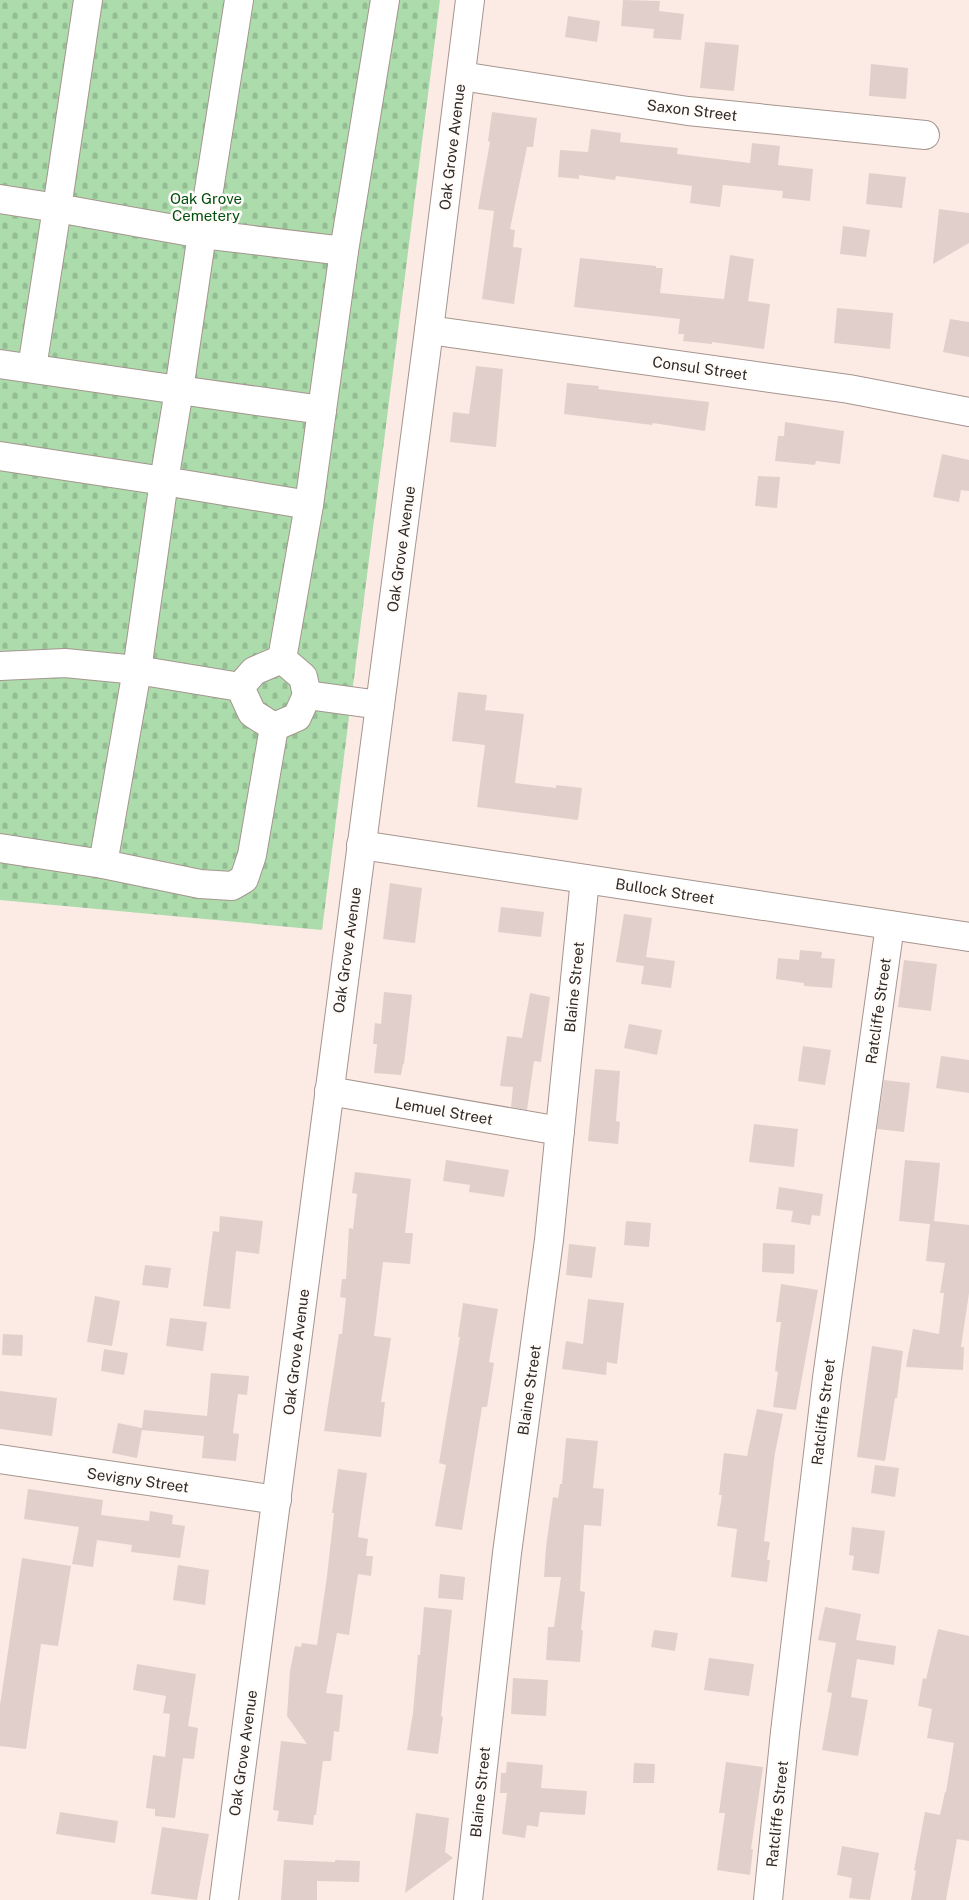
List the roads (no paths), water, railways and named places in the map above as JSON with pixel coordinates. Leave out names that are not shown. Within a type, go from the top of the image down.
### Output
[{"type":"street","points":[[32,368],[88,0]]},
{"type":"street","points":[[104,864],[137,670],[164,481],[239,0]]},
{"type":"street","points":[[282,659],[309,505],[344,251],[384,0]]},
{"type":"street","name":"Oak Grove Avenue","points":[[224,1900],[429,330],[470,0]]},
{"type":"street","name":"Saxon Street","points":[[461,76],[688,111],[925,135]]},
{"type":"street","points":[[0,199],[202,234],[344,251]]},
{"type":"street","name":"Consul Street","points":[[429,330],[849,389],[969,412]]},
{"type":"street","points":[[0,364],[322,410]]},
{"type":"street","points":[[0,456],[309,505]]},
{"type":"street","points":[[240,687],[254,672],[282,659]]},
{"type":"street","points":[[274,727],[297,717],[307,695],[303,677],[282,659]]},
{"type":"street","points":[[0,666],[65,663],[137,670],[240,687]]},
{"type":"street","points":[[240,687],[252,713],[274,727]]},
{"type":"street","points":[[307,695],[380,705]]},
{"type":"street","points":[[0,848],[104,864],[200,884],[232,886],[244,879],[252,856],[274,727]]},
{"type":"street","name":"Bullock Street","points":[[361,845],[969,937]]},
{"type":"street","name":"Blaine Street","points":[[468,1900],[508,1544],[549,1240],[585,879]]},
{"type":"street","name":"Ratcliffe Street","points":[[768,1900],[786,1723],[826,1388],[890,925]]},
{"type":"street","name":"Lemuel Street","points":[[329,1091],[560,1131]]},
{"type":"street","name":"Sevigny Street","points":[[1,1466],[277,1500]]},
{"type":"park label","name":"Oak Grove Cemetery","points":[[206,206]]}]
